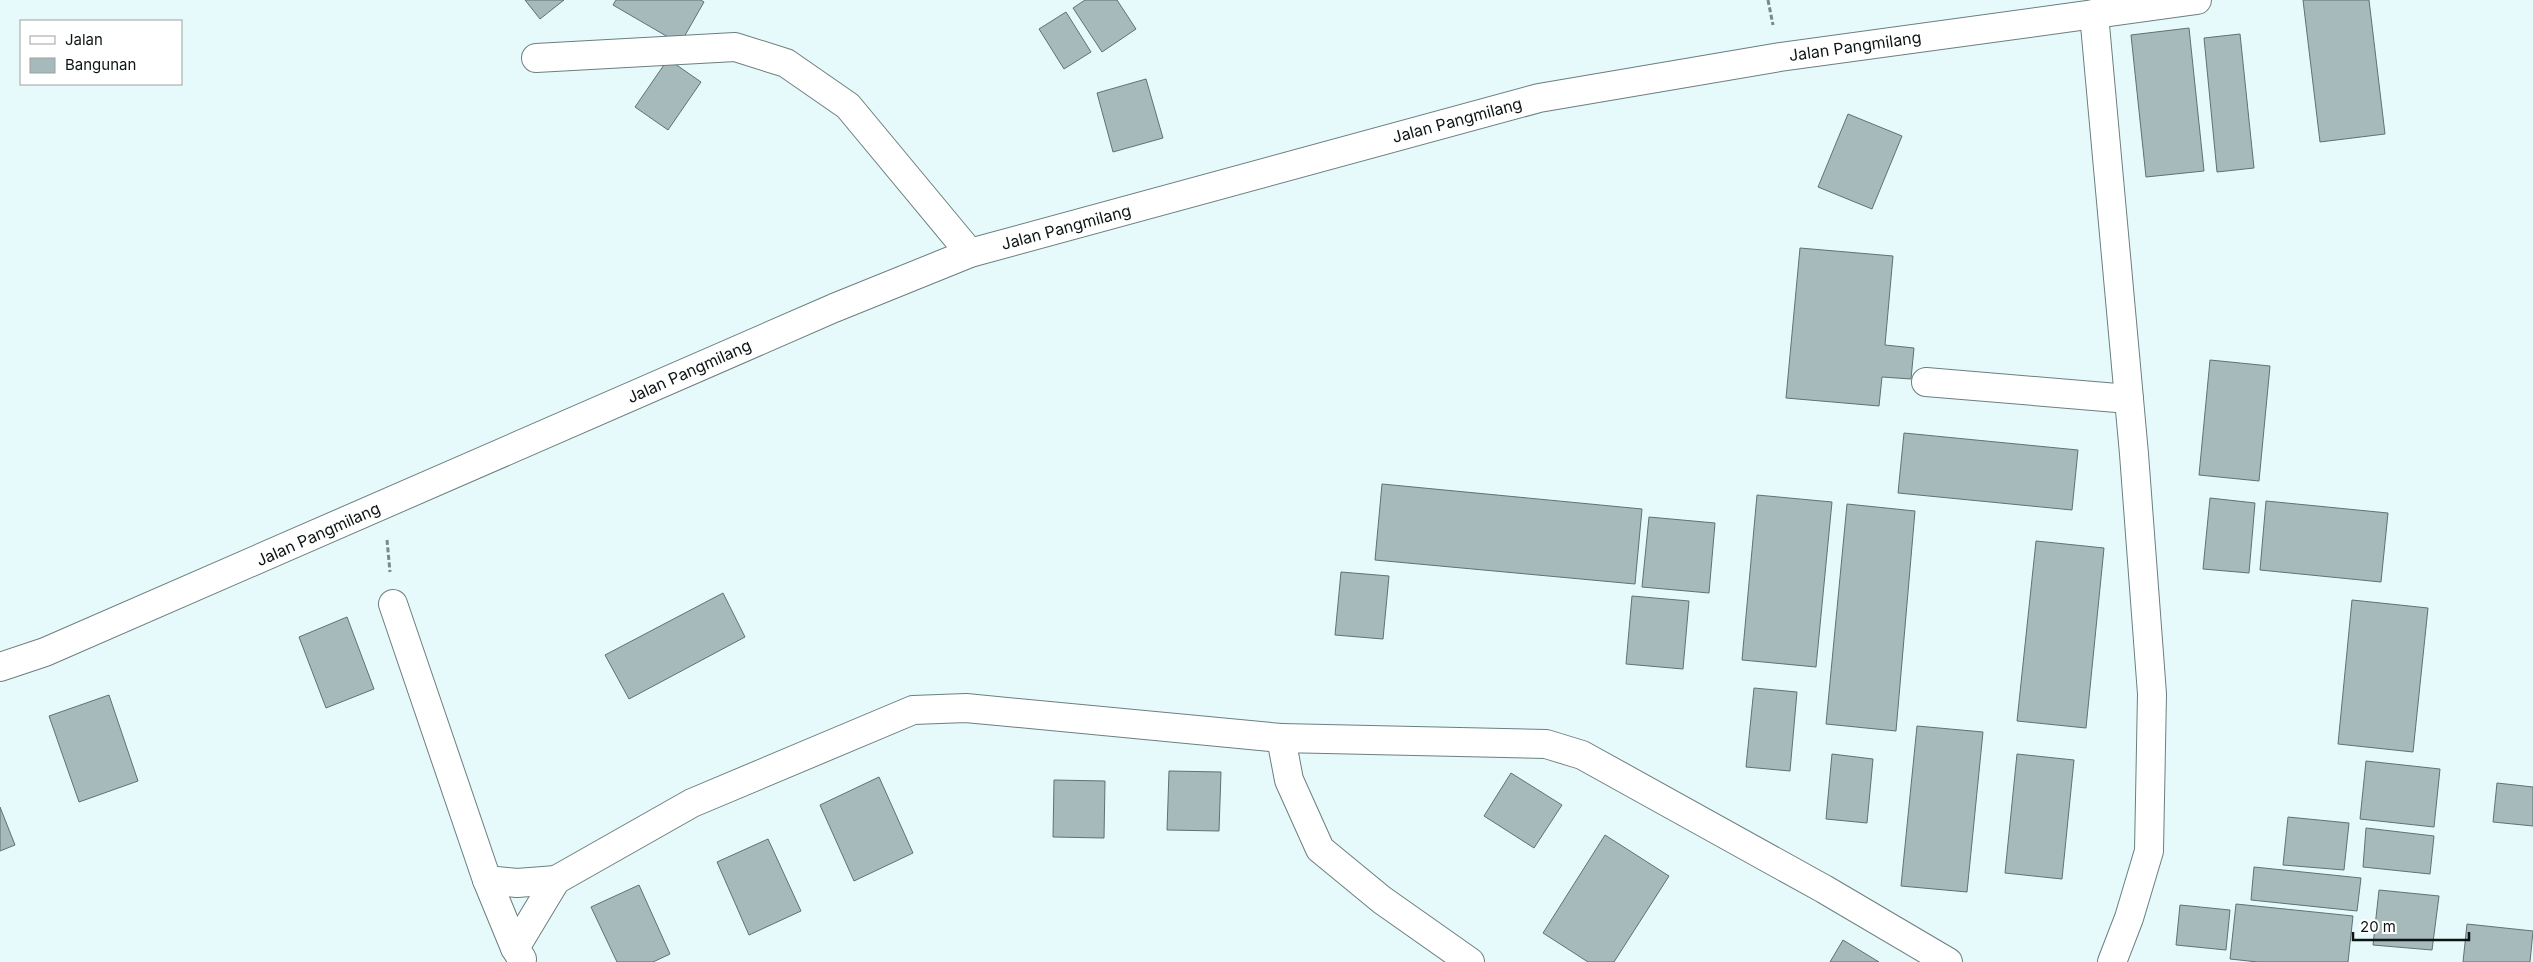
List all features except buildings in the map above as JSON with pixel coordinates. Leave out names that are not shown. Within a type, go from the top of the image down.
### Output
[{"type":"street","name":"Jalan Pangmilang","points":[[0,667],[45,652],[834,308],[970,253],[1538,98],[1780,57],[2197,0]]},
{"type":"street","points":[[2094,14],[2129,399],[2152,694],[2149,851],[2129,918],[2112,962]]},
{"type":"street","points":[[536,58],[735,47],[786,63],[848,106],[970,253]]},
{"type":"street","points":[[1926,382],[2129,399]]},
{"type":"street","points":[[393,604],[486,880],[520,955]]},
{"type":"street","points":[[486,880],[517,883],[556,880],[692,803],[913,710],[966,708],[1281,738],[1546,744],[1582,755],[1824,889],[1948,962]]},
{"type":"street","points":[[1281,738],[1290,780],[1320,849],[1382,900],[1470,962]]},
{"type":"street","points":[[520,955],[556,880]]},
{"type":"path","points":[[383,505],[393,604]]}]
